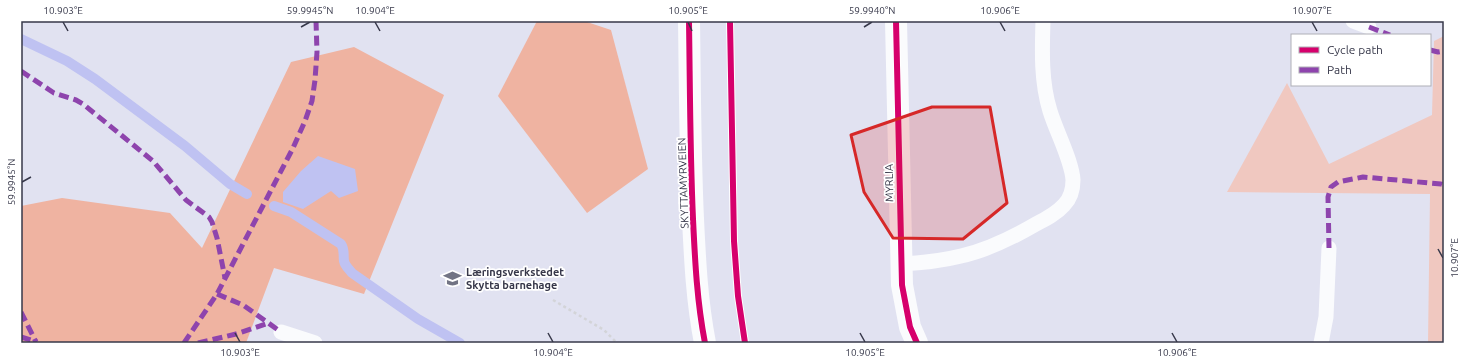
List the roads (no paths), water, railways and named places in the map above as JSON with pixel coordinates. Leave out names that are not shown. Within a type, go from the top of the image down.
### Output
[{"type":"street","name":"SKYTTAMYRVEIEN","points":[[689,21],[692,191],[698,301],[705,343]]},
{"type":"street","name":"MYRLIA","points":[[896,21],[902,285],[910,327],[917,343]]},
{"type":"lane","points":[[901,264],[930,262],[962,256],[1008,240],[1052,215],[1064,205],[1071,194],[1073,181],[1072,170],[1050,111],[1045,90],[1042,51],[1043,21]]},
{"type":"lane","points":[[1353,21],[1369,27]]},
{"type":"lane","points":[[1321,343],[1326,317],[1329,248]]},
{"type":"lane","points":[[281,332],[315,343]]},
{"type":"water","points":[[318,156],[355,169],[358,191],[339,198],[331,191],[303,209],[283,202],[283,192],[301,171]]},
{"type":"waterway","points":[[21,39],[67,61],[95,79],[185,146],[230,184],[247,194]]},
{"type":"waterway","points":[[274,206],[291,212],[341,244],[346,266],[352,273],[418,319],[460,343]]},
{"type":"place","name":"Læringsverkstedet Skytta barnehage","points":[[453,278]]}]
